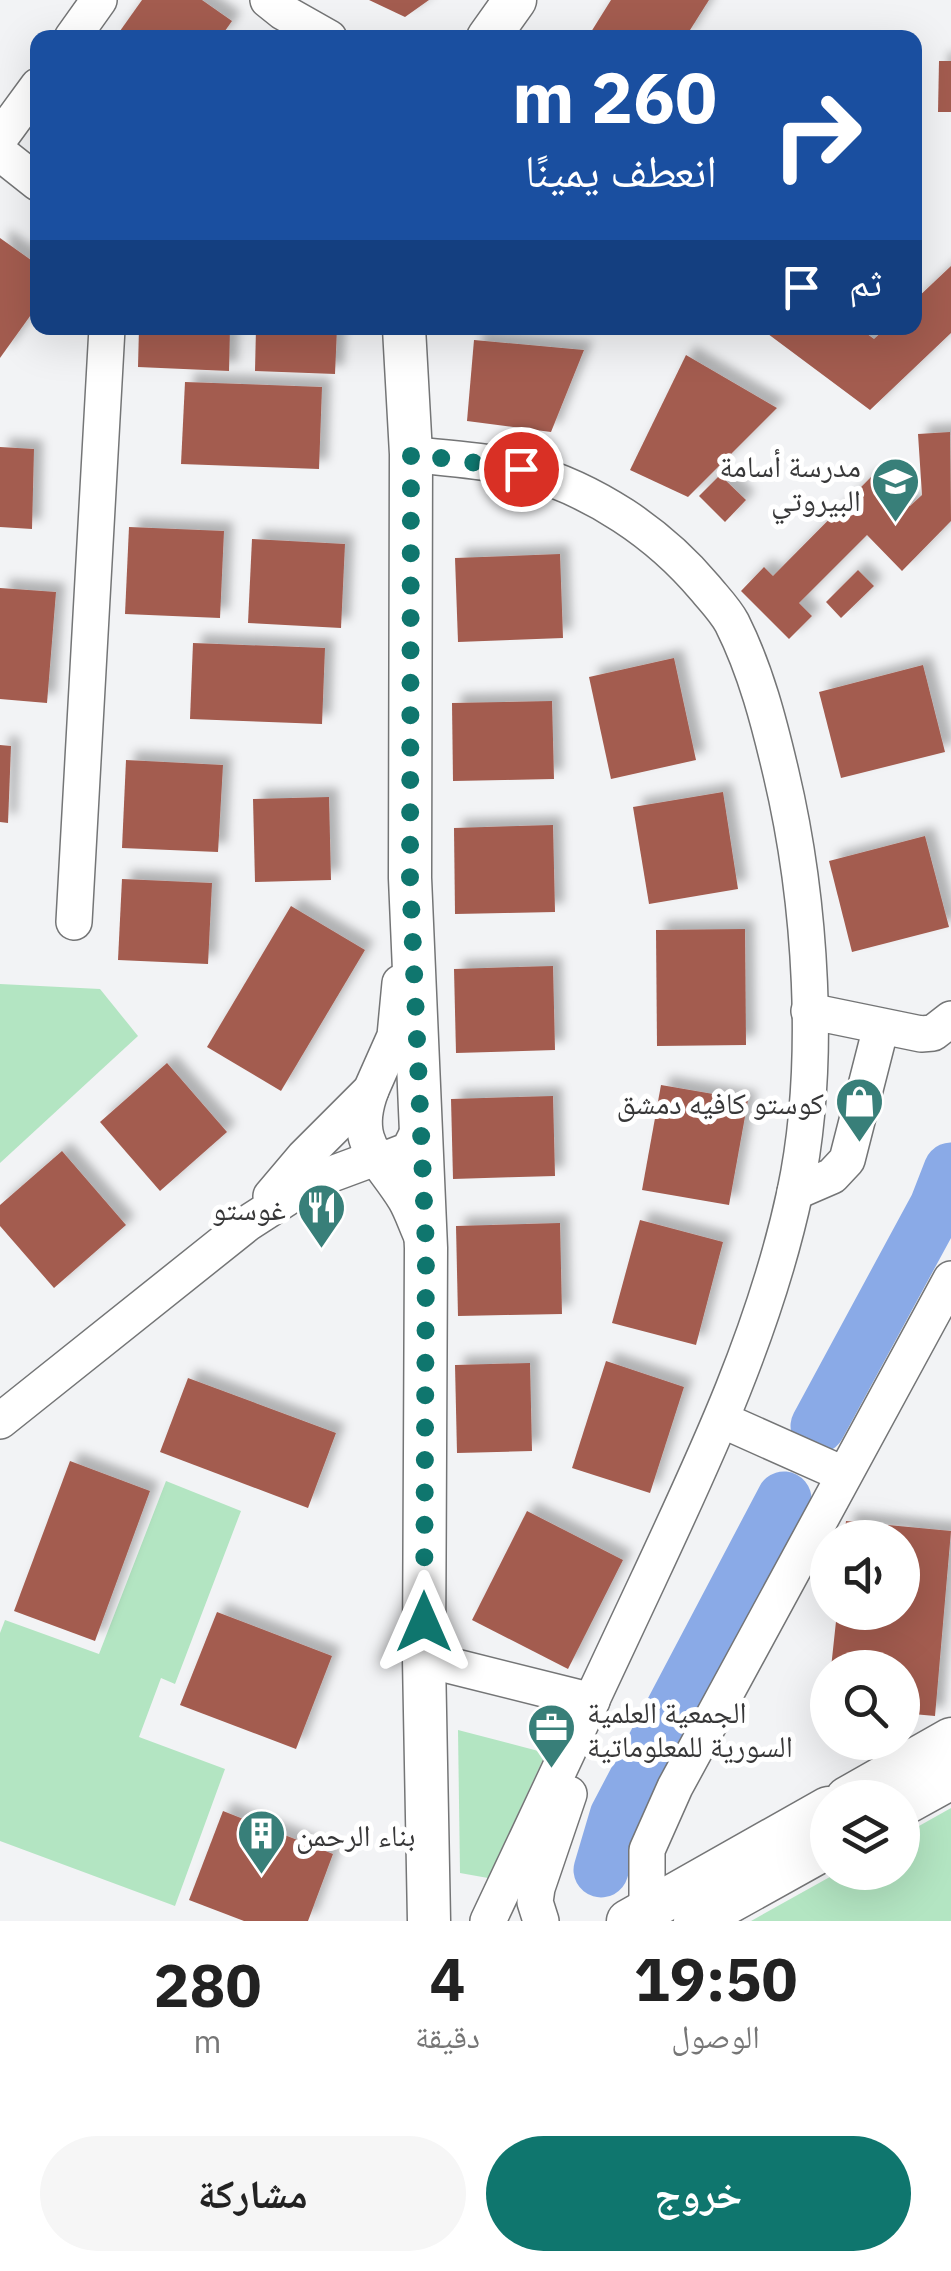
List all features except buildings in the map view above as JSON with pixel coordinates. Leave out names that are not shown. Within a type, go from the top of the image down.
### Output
[{"type":"main road","points":[[404,335],[411,454],[410,878],[426,1248],[424,1660],[429,1921]]},
{"type":"main road","points":[[879,1780],[951,1739]]},
{"type":"main road","points":[[920,1795],[951,1778]]},
{"type":"main road","points":[[637,1916],[810,1818]]},
{"type":"main road","points":[[695,1921],[810,1857]]},
{"type":"street","points":[[78,30],[99,0]]},
{"type":"street","points":[[284,17],[312,30]]},
{"type":"street","points":[[0,138],[30,97]]},
{"type":"street","points":[[0,153],[30,177]]},
{"type":"street","points":[[74,922],[106,335]]},
{"type":"street","points":[[411,454],[521,469],[587,493],[640,526],[687,567],[730,619],[763,696],[787,799],[804,911],[809,1011],[806,1107],[795,1192],[759,1318],[722,1420],[488,1921]]},
{"type":"street","points":[[410,878],[395,1036],[364,1110],[363,1128],[366,1144],[406,1202],[426,1248]]},
{"type":"street","points":[[809,1011],[881,1027],[933,1033],[951,1019]]},
{"type":"street","points":[[795,1192],[832,1176],[846,1160],[881,1027]]},
{"type":"street","points":[[248,1223],[304,1158],[371,1090]]},
{"type":"street","points":[[0,1422],[248,1223],[312,1181],[409,1150],[421,1126]]},
{"type":"street","points":[[637,1916],[646,1850],[675,1787],[951,1279]]},
{"type":"street","points":[[722,1420],[843,1474]]},
{"type":"street","points":[[424,1660],[592,1701]]},
{"type":"street","points":[[541,1921],[535,1902],[537,1888],[569,1793],[564,1760]]},
{"type":"green space","points":[[0,984],[100,989],[138,1036],[0,1163]]},
{"type":"green space","points":[[166,1481],[241,1511],[175,1684],[161,1678],[139,1737],[225,1769],[175,1906],[0,1841],[0,1633],[5,1620],[99,1654]]},
{"type":"green space","points":[[458,1730],[546,1753],[488,1878],[460,1873]]},
{"type":"green space","points":[[951,1808],[951,1921],[751,1921],[810,1888],[920,1890],[920,1825]]},
{"type":"waterway","points":[[818,1426],[937,1206],[951,1170]]},
{"type":"waterway","points":[[601,1870],[617,1816],[784,1499]]},
{"type":"place","name":"مدرسة أسامة البيروتي","points":[[896,524]]},
{"type":"place","name":"كوستو كافيه دمشق","points":[[859,1144]]},
{"type":"place","name":"غوستو","points":[[321,1250]]},
{"type":"place","name":"الجمعية العلمية السورية للمعلوماتية","points":[[552,1770]]},
{"type":"place","name":"بناء الرحمن","points":[[261,1876]]},
{"type":"route","points":[[424,1622],[426,1248],[410,878],[411,454],[521,469]]}]
